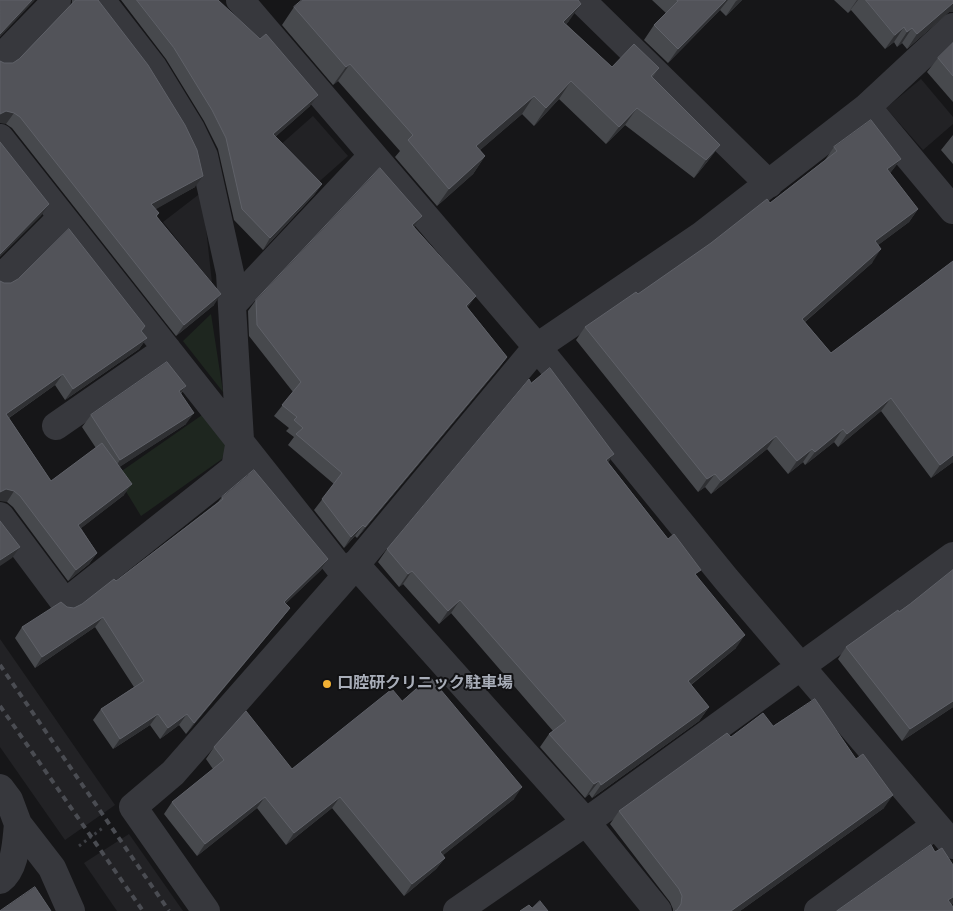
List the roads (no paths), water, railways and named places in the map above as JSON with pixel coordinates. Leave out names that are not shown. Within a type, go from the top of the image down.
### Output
[{"type":"street","points":[[0,60],[57,0]]},
{"type":"street","points":[[0,516],[65,603],[235,468],[240,440],[230,273],[204,156],[191,129],[153,67],[101,0]]},
{"type":"street","points":[[240,0],[538,347],[726,579],[945,835],[818,911]]},
{"type":"street","points":[[582,0],[769,184]]},
{"type":"street","points":[[206,911],[132,807],[173,773],[350,570],[538,347],[702,235],[769,184],[867,107],[953,27]]},
{"type":"street","points":[[867,107],[953,210]]},
{"type":"street","points":[[0,138],[240,440],[350,570],[586,822],[658,911]]},
{"type":"street","points":[[232,305],[372,156]]},
{"type":"street","points":[[0,279],[62,216]]},
{"type":"street","points":[[56,426],[167,349]]},
{"type":"street","points":[[457,911],[586,822],[953,556]]},
{"type":"street","points":[[0,788],[9,800],[18,824],[52,868],[71,911]]},
{"type":"street","points":[[0,880],[7,874],[15,854],[18,824]]},
{"type":"railway","points":[[0,665],[169,911]]},
{"type":"railway","points":[[0,706],[143,911]]},
{"type":"place","name":"口腔研クリニック駐車場","points":[[327,684]]}]
